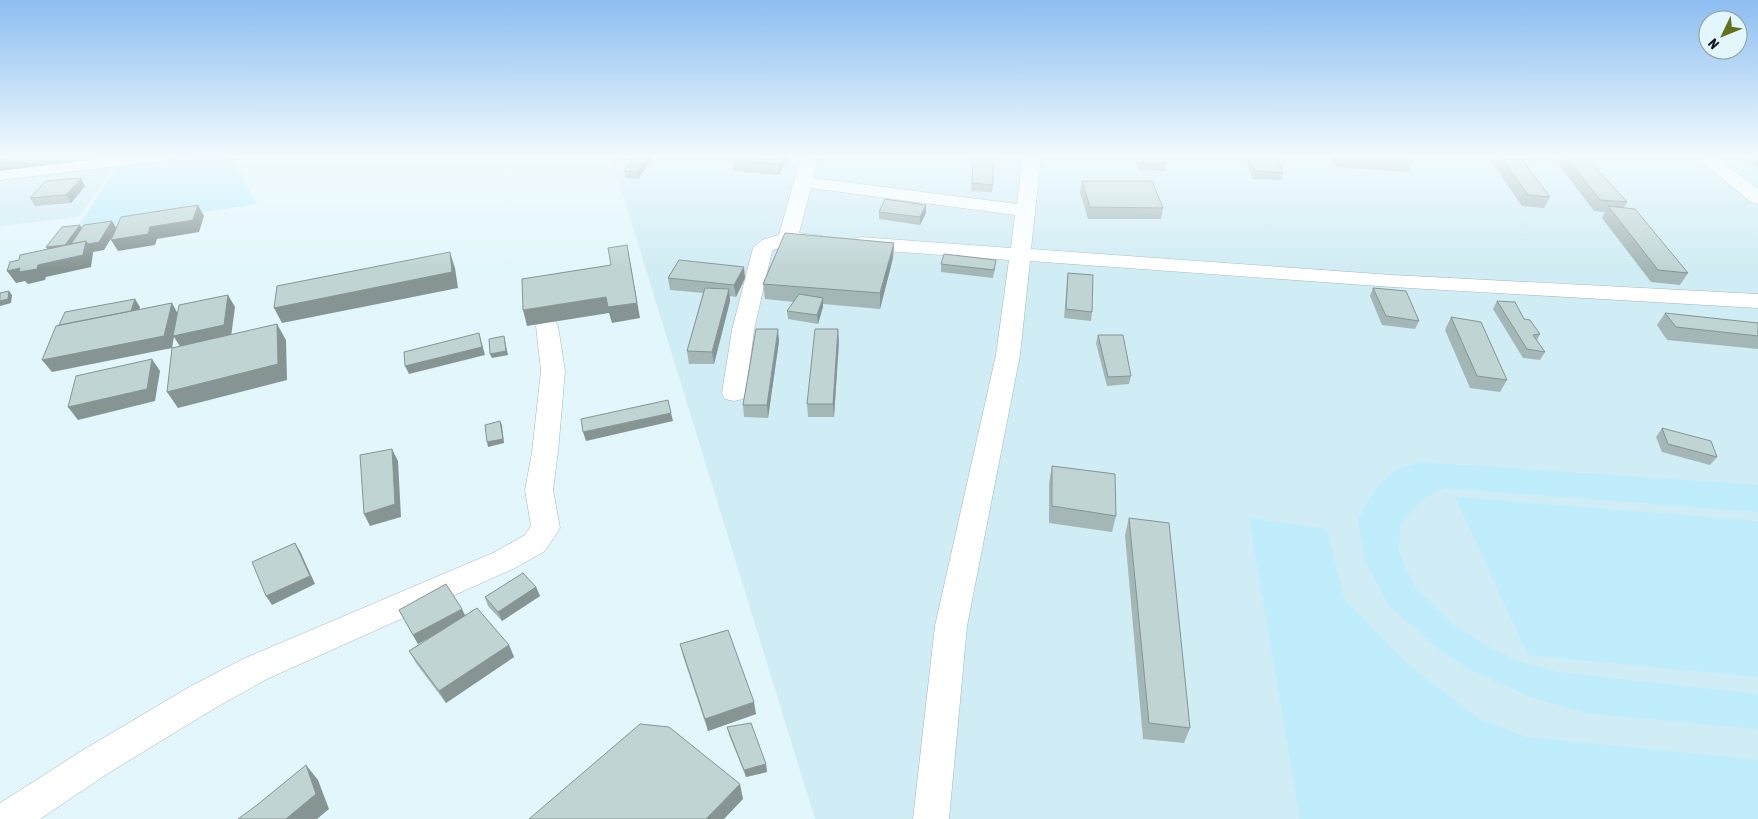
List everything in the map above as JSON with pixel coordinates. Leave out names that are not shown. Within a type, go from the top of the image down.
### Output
[{"type":"street","points":[[788,238],[800,194]]},
{"type":"street","points":[[897,194],[1025,211]]},
{"type":"street","points":[[931,819],[951,626],[1008,355],[1027,194]]},
{"type":"street","points":[[734,393],[743,330],[763,248],[774,241],[788,238],[1392,281],[1758,301]]},
{"type":"street","points":[[8,819],[95,762],[203,697],[246,674],[505,560],[535,543],[546,528],[538,490],[545,452],[553,371],[547,326]]},
{"type":"shaded area","points":[[0,194],[95,194],[79,217],[0,226]]},
{"type":"shaded area","points":[[99,194],[252,194],[257,204],[75,231]]},
{"type":"shaded area","points":[[623,194],[1758,194],[1758,819],[815,819]]},
{"type":"shaded area","points":[[1420,462],[1758,485],[1758,512],[1444,488],[1422,500],[1401,524],[1398,549],[1414,586],[1454,625],[1494,650],[1519,661],[1558,672],[1758,694],[1758,729],[1585,713],[1531,697],[1472,671],[1437,648],[1388,605],[1364,559],[1358,519],[1376,488],[1394,471]]},
{"type":"shaded area","points":[[1455,497],[1758,521],[1758,677],[1528,655]]},
{"type":"shaded area","points":[[1249,518],[1327,529],[1344,599],[1409,665],[1480,719],[1527,737],[1758,760],[1758,819],[1300,819]]},
{"type":"building","points":[[34,194],[67,194],[66,195],[30,198]]},
{"type":"building","points":[[1086,194],[1157,194],[1163,208],[1090,207]]},
{"type":"building","points":[[1548,194],[1550,197],[1528,195]]},
{"type":"building","points":[[1596,194],[1620,194],[1627,202],[1600,200]]},
{"type":"building","points":[[885,199],[926,205],[920,217],[879,212]]},
{"type":"building","points":[[198,205],[193,220],[150,227],[148,234],[111,240],[121,217]]},
{"type":"building","points":[[1608,206],[1635,209],[1688,273],[1658,270]]},
{"type":"building","points":[[112,221],[99,242],[88,244],[86,241],[71,244],[84,225]]},
{"type":"building","points":[[80,225],[65,245],[46,247],[62,227]]},
{"type":"building","points":[[785,233],[894,243],[880,293],[763,284]]},
{"type":"building","points":[[86,241],[83,255],[38,265],[37,269],[19,272],[20,268],[7,271],[10,262],[19,260],[20,255]]},
{"type":"building","points":[[627,245],[637,303],[608,307],[606,297],[523,310],[522,279],[611,265],[608,248]]},
{"type":"building","points":[[450,252],[452,272],[274,308],[277,286]]},
{"type":"building","points":[[944,254],[996,260],[994,270],[941,264]]},
{"type":"building","points":[[679,260],[744,267],[734,285],[668,278]]},
{"type":"building","points":[[1068,273],[1093,275],[1092,312],[1066,309]]},
{"type":"building","points":[[705,288],[729,289],[712,352],[687,351]]},
{"type":"building","points":[[1373,288],[1406,291],[1419,321],[1386,316]]},
{"type":"building","points":[[9,291],[8,299],[0,301],[0,293]]},
{"type":"building","points":[[799,294],[823,298],[817,315],[787,311]]},
{"type":"building","points":[[228,295],[224,325],[173,336],[179,305]]},
{"type":"building","points":[[135,299],[131,311],[59,325],[65,312]]},
{"type":"building","points":[[1497,301],[1515,302],[1524,319],[1530,320],[1540,334],[1533,335],[1545,352],[1527,349]]},
{"type":"building","points":[[172,303],[164,336],[42,360],[56,326]]},
{"type":"building","points":[[1665,313],[1758,323],[1758,336],[1676,327]]},
{"type":"building","points":[[1451,317],[1481,322],[1507,380],[1477,376]]},
{"type":"building","points":[[277,324],[278,364],[167,392],[172,348]]},
{"type":"building","points":[[756,329],[778,329],[767,405],[743,405]]},
{"type":"building","points":[[815,329],[838,329],[833,404],[807,404]]},
{"type":"building","points":[[479,333],[482,347],[405,366],[404,352]]},
{"type":"building","points":[[1098,335],[1123,335],[1131,376],[1108,377]]},
{"type":"building","points":[[504,336],[506,351],[490,354],[489,339]]},
{"type":"building","points":[[152,359],[147,389],[68,407],[76,376]]},
{"type":"building","points":[[668,400],[671,413],[583,432],[581,419]]},
{"type":"building","points":[[500,421],[503,439],[487,442],[485,425]]},
{"type":"building","points":[[1662,428],[1711,441],[1717,457],[1668,444]]},
{"type":"building","points":[[392,449],[395,504],[364,514],[360,455]]},
{"type":"building","points":[[1052,466],[1115,474],[1116,516],[1052,506]]},
{"type":"building","points":[[1129,518],[1169,523],[1190,728],[1149,723]]},
{"type":"building","points":[[295,543],[310,576],[266,596],[252,562]]},
{"type":"building","points":[[523,573],[536,587],[498,612],[485,597]]},
{"type":"building","points":[[446,584],[462,609],[413,635],[399,610]]},
{"type":"building","points":[[477,608],[509,645],[439,691],[409,651]]},
{"type":"building","points":[[728,630],[754,702],[705,719],[680,644]]},
{"type":"building","points":[[751,723],[766,764],[744,770],[727,727]]},
{"type":"building","points":[[640,724],[669,727],[740,784],[706,819],[529,819]]},
{"type":"building","points":[[306,765],[316,794],[286,819],[238,819],[257,805]]}]
